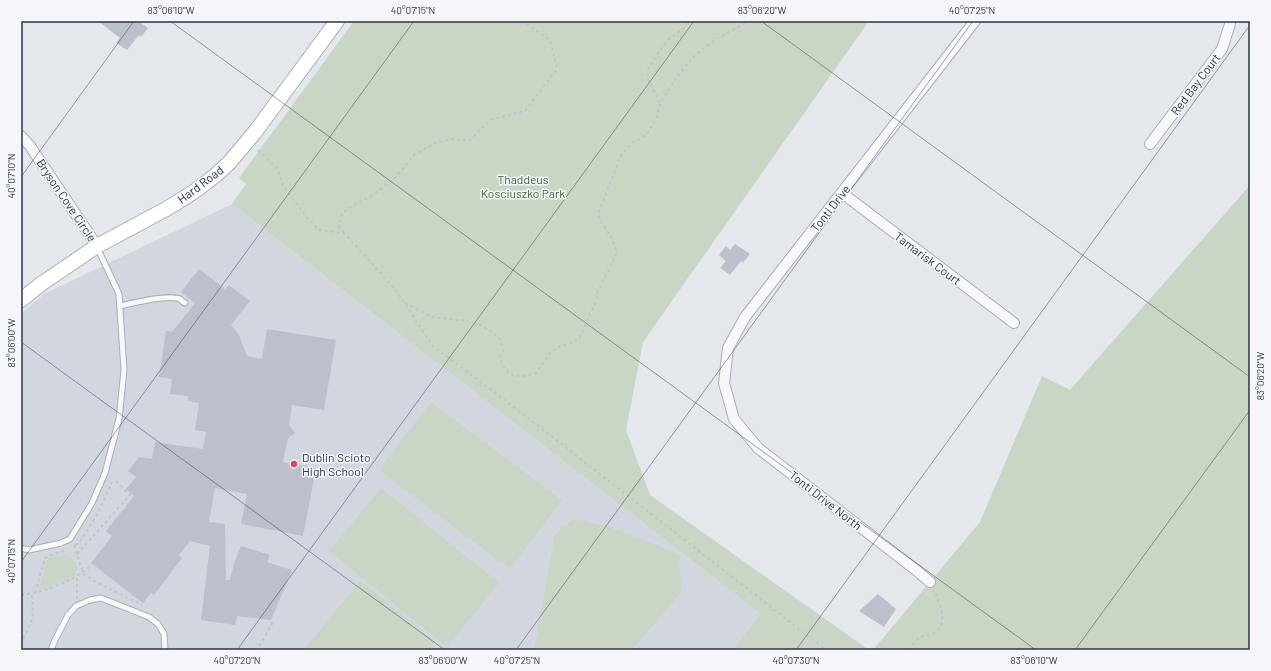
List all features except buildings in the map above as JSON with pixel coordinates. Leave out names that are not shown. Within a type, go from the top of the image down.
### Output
[{"type":"main road","name":"Hard Road","points":[[21,300],[41,284],[97,246],[168,208],[195,191],[225,167],[255,132],[337,21]]},
{"type":"street","name":"Tonti Drive","points":[[732,410],[724,383],[728,348],[745,317],[975,21]]},
{"type":"street","name":"Red Bay Court","points":[[1150,144],[1222,49],[1230,21]]},
{"type":"street","name":"Bryson Cove Circle","points":[[21,136],[30,146],[97,246]]},
{"type":"street","name":"Tamarisk Court","points":[[842,193],[1014,323]]},
{"type":"street","name":"Tonti Drive North","points":[[732,410],[734,419],[758,448],[930,582]]},
{"type":"lane","points":[[21,548],[29,550],[61,543],[70,539],[92,503],[105,473],[119,419],[124,370],[119,294],[97,246]]},
{"type":"lane","points":[[120,306],[171,298],[179,299],[185,303]]},
{"type":"lane","points":[[51,650],[68,615],[76,606],[90,600],[101,598],[149,616],[158,624],[164,634],[164,650]]},
{"type":"path","points":[[522,21],[550,40],[557,69],[525,111],[490,120],[469,141],[452,139],[435,143],[414,155],[395,178],[376,193],[349,208],[342,214],[340,226],[344,233],[395,289],[433,346],[510,404],[826,650]]},
{"type":"path","points":[[660,104],[648,79],[648,69],[668,40],[685,27],[689,21]]},
{"type":"path","points":[[404,302],[432,317],[467,321],[480,325],[500,339],[503,350],[500,357],[503,366],[510,374],[520,377],[536,373],[551,352],[560,346],[572,343],[580,337],[596,301],[598,290],[617,252],[612,239],[599,218],[598,212],[621,155],[633,142],[646,135],[656,120],[660,104],[678,75],[696,54],[717,39],[748,21]]},
{"type":"path","points":[[258,150],[277,168],[284,186],[318,230],[344,233]]},
{"type":"path","points":[[77,554],[130,494],[116,481]]},
{"type":"path","points":[[70,539],[74,545],[83,573],[92,580],[142,604]]},
{"type":"path","points":[[21,595],[40,592],[66,582],[83,573],[93,564]]},
{"type":"path","points":[[76,606],[77,576]]},
{"type":"path","points":[[909,650],[919,638],[940,629],[942,612],[930,582]]},
{"type":"path","points":[[21,644],[33,616],[32,593]]},
{"type":"path","points":[[255,650],[259,647],[273,622]]},
{"type":"shaded area","name":"Dublin Scioto High School","points":[[232,204],[761,614],[732,650],[21,650],[21,314],[44,294]]},
{"type":"green space","name":"Thaddeus Kosciuszko Park","points":[[354,21],[869,21],[643,342],[626,430],[650,495],[869,650],[732,650],[761,614],[232,204],[246,184],[239,178]]},
{"type":"green space","points":[[1250,185],[1250,650],[873,650],[980,522],[1042,376],[1070,390]]},
{"type":"green space","points":[[431,402],[562,500],[510,569],[379,470]]},
{"type":"green space","points":[[381,488],[499,583],[447,647],[329,551]]},
{"type":"green space","points":[[574,519],[609,527],[679,554],[681,592],[632,650],[534,650],[555,534]]},
{"type":"green space","points":[[65,555],[75,561],[77,570],[75,574],[59,584],[43,589],[39,588],[48,559]]},
{"type":"green space","points":[[360,581],[435,642],[429,650],[304,650]]},
{"type":"place","name":"Dublin Scioto High School","points":[[294,464]]}]
